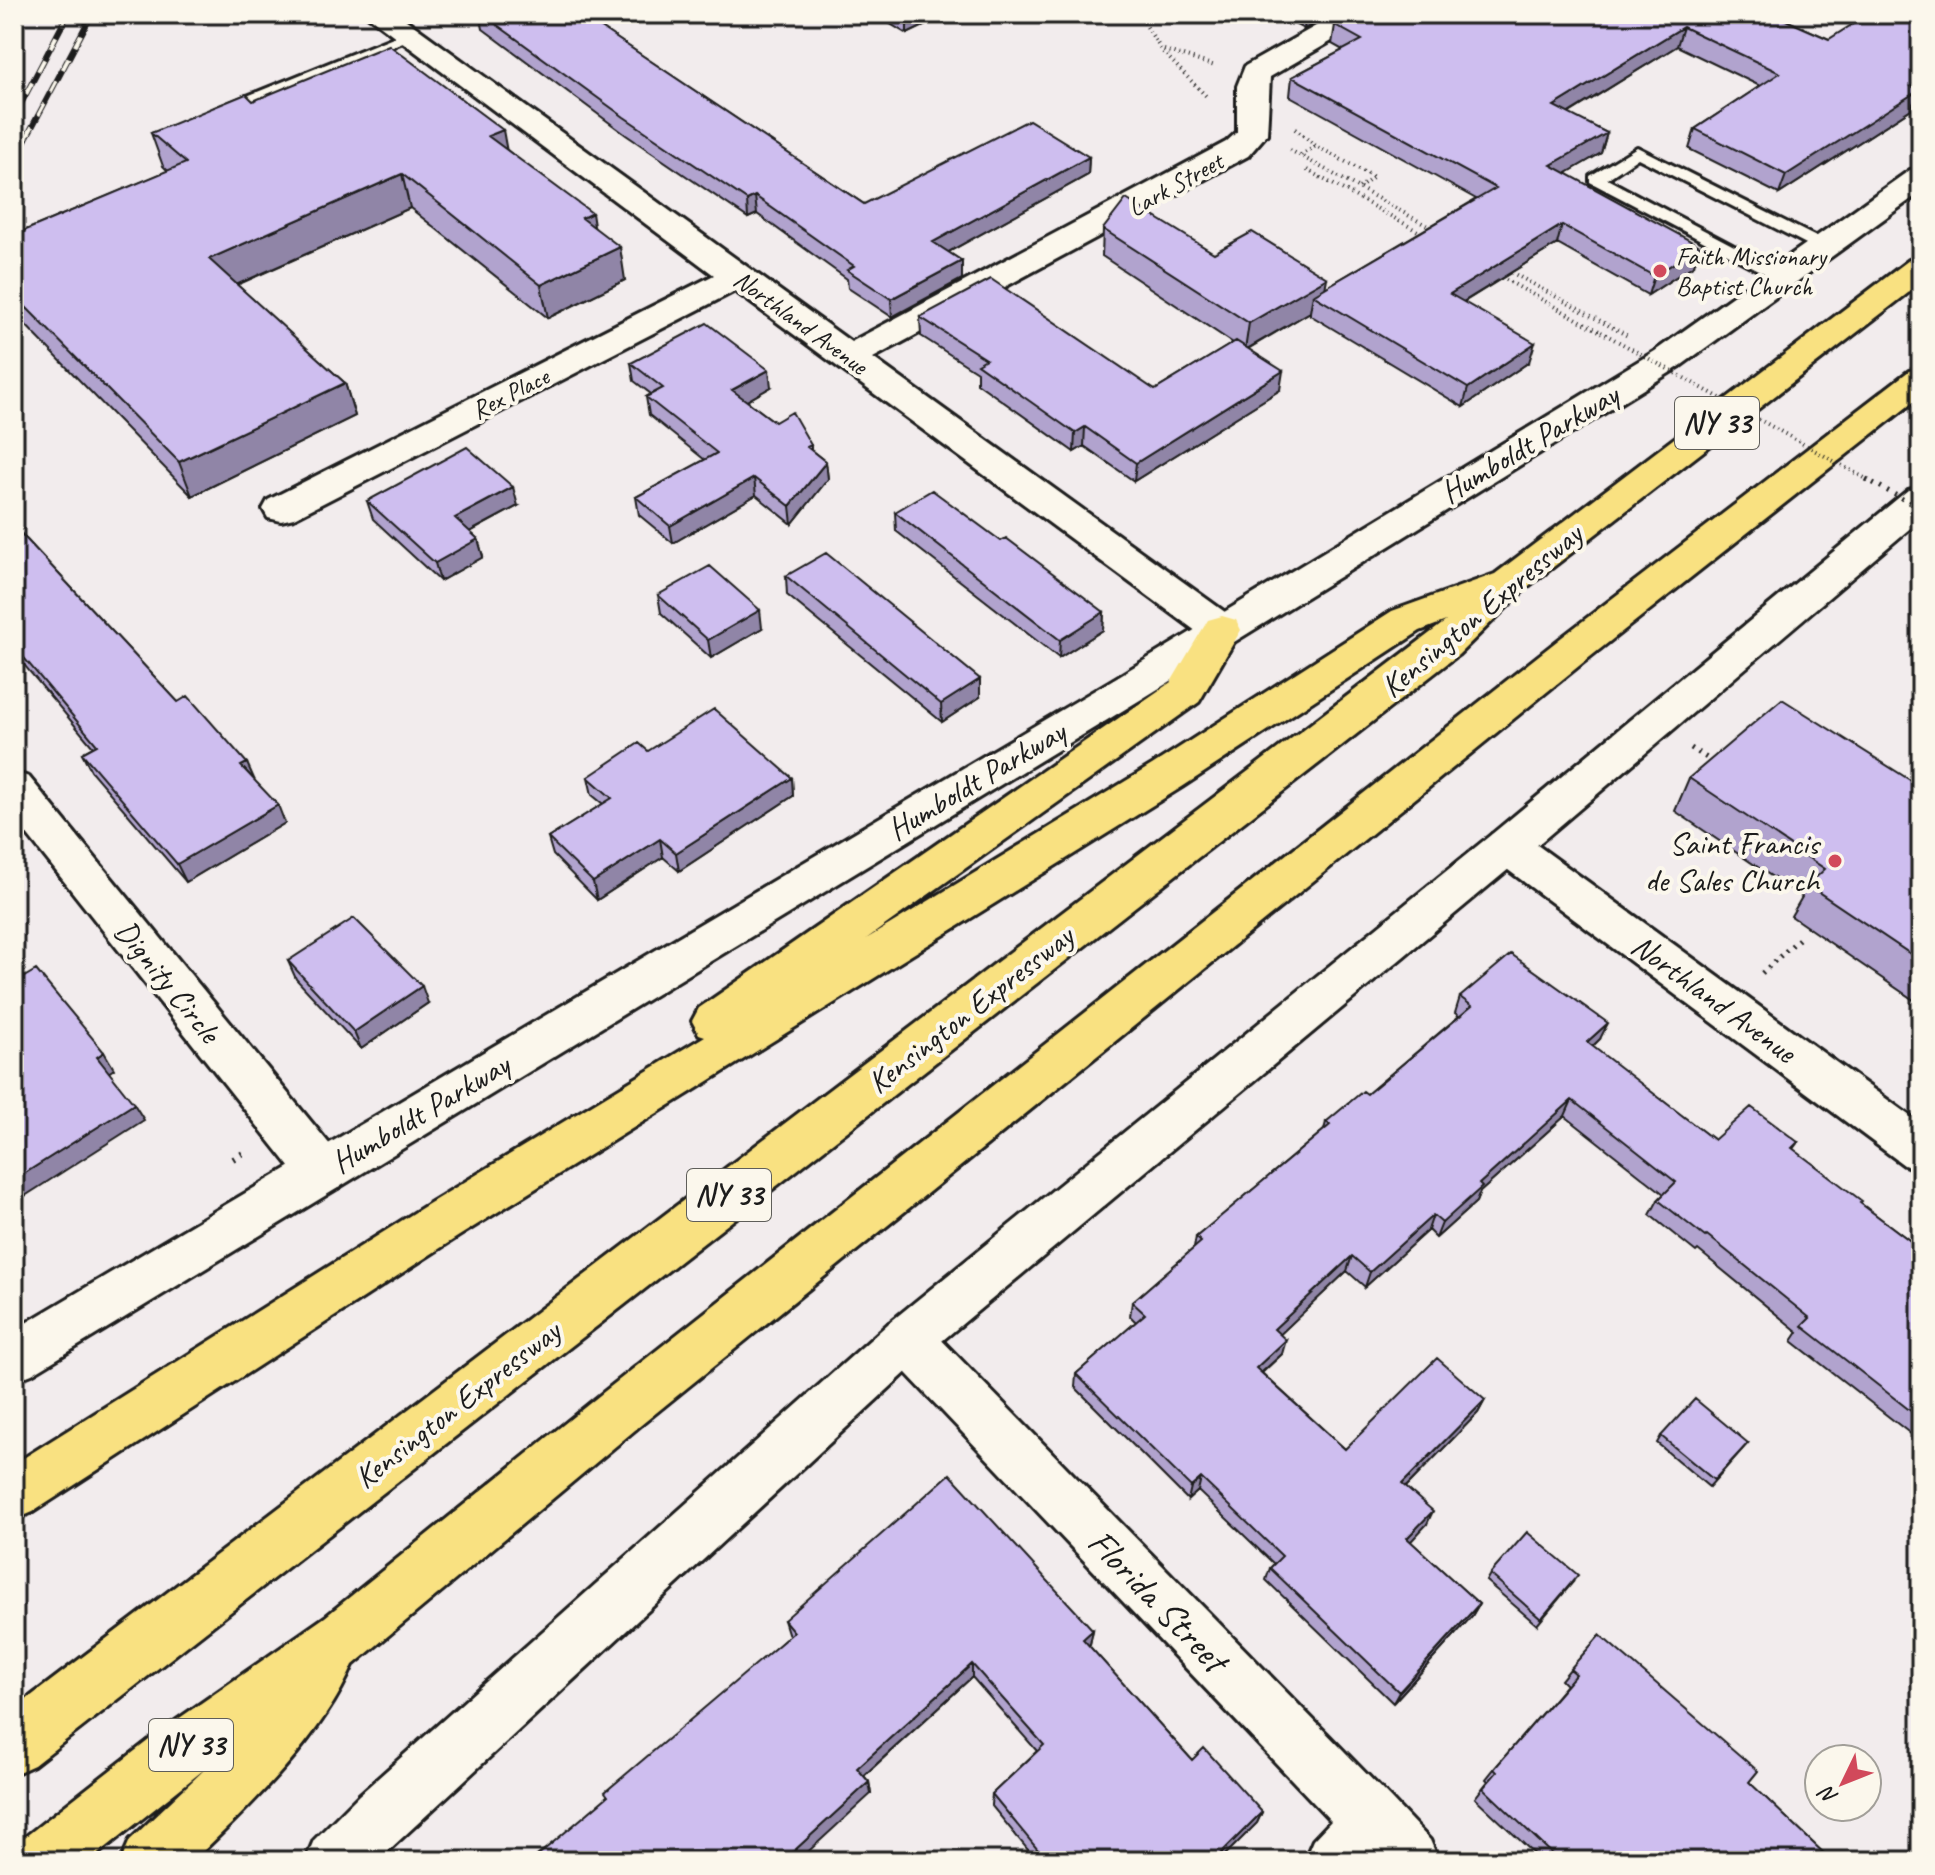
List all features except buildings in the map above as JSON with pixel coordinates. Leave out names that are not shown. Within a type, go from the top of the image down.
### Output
[{"type":"highway","name":"Kensington Expressway","points":[[14,1745],[1431,655],[1513,579],[1921,267]]},
{"type":"highway","name":"NY 33","points":[[42,1861],[178,1753],[345,1637],[635,1398],[1564,657],[1921,379]]},
{"type":"highway","points":[[14,1494],[442,1221],[1154,785],[1406,621],[1513,579]]},
{"type":"highway","points":[[442,1221],[653,1063],[1185,692],[1222,630]]},
{"type":"highway","points":[[151,1861],[230,1785],[278,1731],[345,1637]]},
{"type":"street","name":"Lark Street","points":[[848,357],[1126,217],[1248,141],[1252,134],[1252,86],[1256,72],[1358,14]]},
{"type":"street","name":"Northland Avenue","points":[[405,24],[738,276],[1222,630]]},
{"type":"street","name":"Humboldt Parkway","points":[[14,1357],[1667,359],[1921,177]]},
{"type":"street","name":"Rex Place","points":[[281,509],[738,276]]},
{"type":"street","points":[[335,1861],[380,1816],[907,1339],[1507,846],[1921,499]]},
{"type":"street","name":"Dignity Circle","points":[[14,788],[323,1172]]},
{"type":"street","name":"Northland Avenue","points":[[1507,846],[1921,1151]]},
{"type":"street","name":"Florida Street","points":[[907,1339],[1371,1848]]},
{"type":"lane","points":[[211,113],[405,24]]},
{"type":"lane","points":[[1783,276],[1596,179],[1637,152],[1824,247]]},
{"type":"path","points":[[1139,14],[1159,48],[1211,103]]},
{"type":"path","points":[[1159,48],[1185,59],[1218,67]]},
{"type":"path","points":[[1289,121],[1316,146],[1374,177],[1359,188]]},
{"type":"path","points":[[1316,146],[1301,155],[1440,233]]},
{"type":"path","points":[[1316,165],[1307,170],[1433,240]]},
{"type":"path","points":[[1489,270],[1921,509]]},
{"type":"path","points":[[1507,270],[1629,336]]},
{"type":"path","points":[[1696,752],[1721,768]]},
{"type":"path","points":[[1756,980],[1802,936]]},
{"type":"railway","points":[[14,117],[68,14]]},
{"type":"railway","points":[[14,161],[92,14]]},
{"type":"place","name":"Faith Missionary Baptist Church","points":[[1660,271]]},
{"type":"place","name":"Saint Francis de Sales Church","points":[[1835,861]]}]
